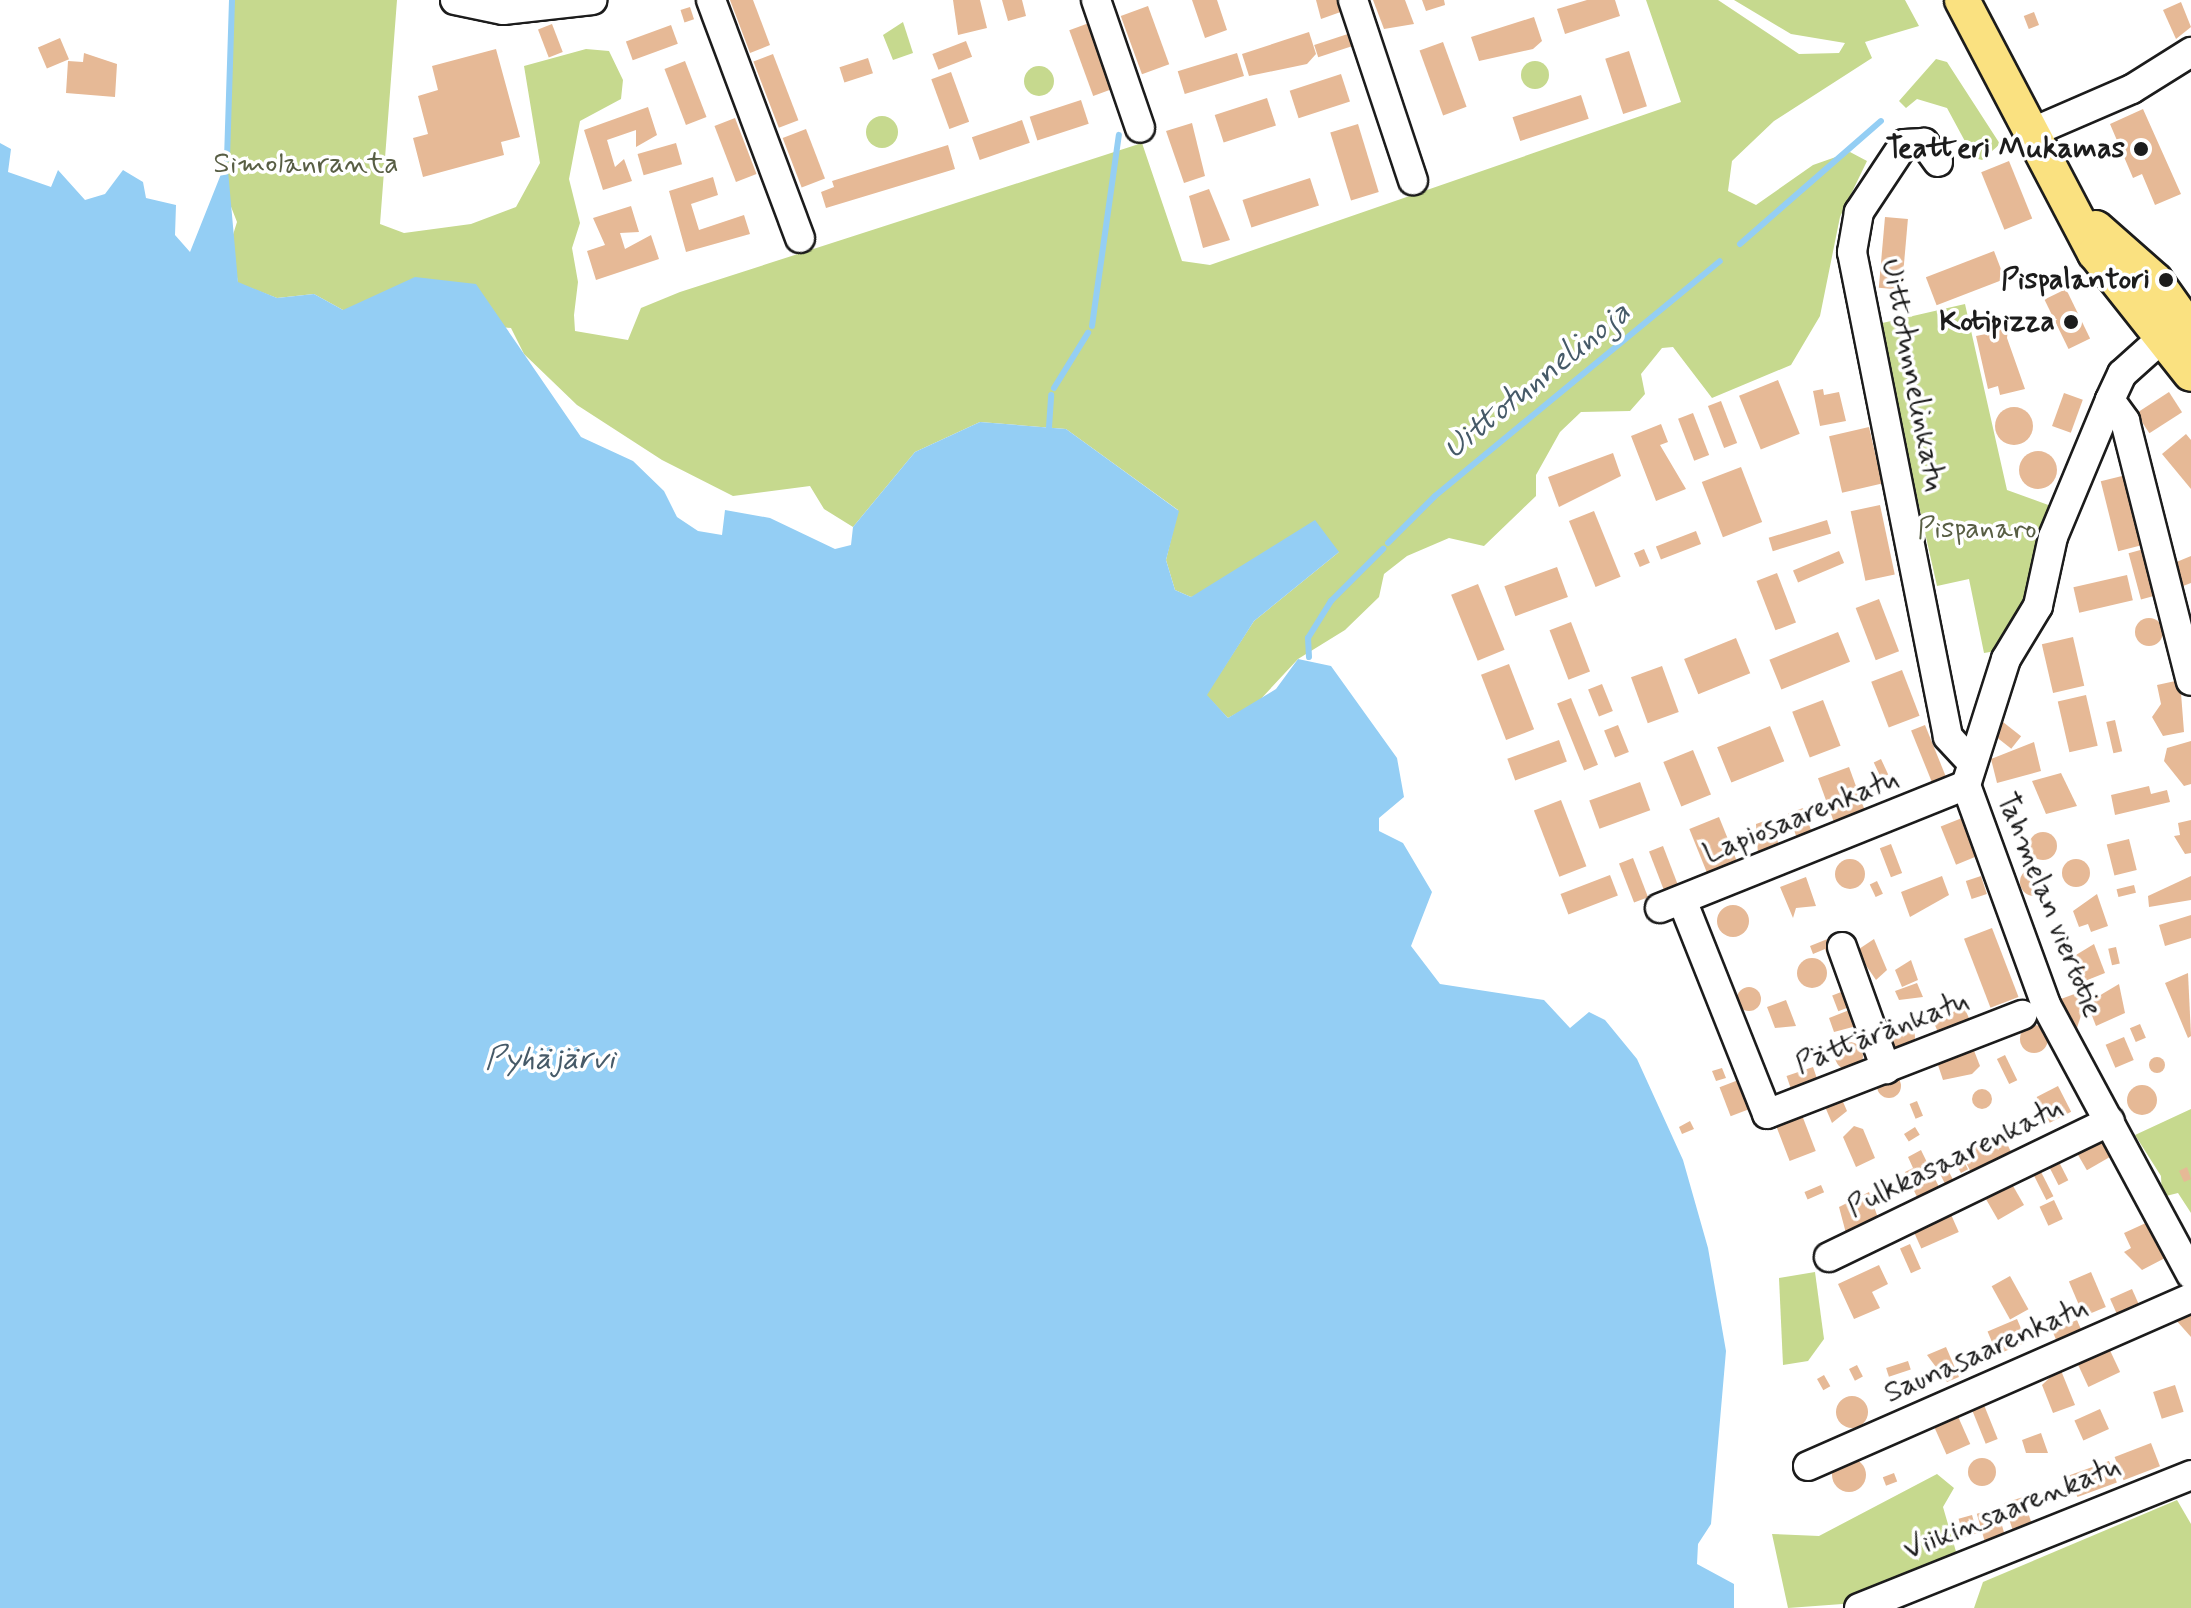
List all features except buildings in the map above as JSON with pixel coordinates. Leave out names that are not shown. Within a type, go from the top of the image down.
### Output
[{"type":"main road","points":[[1962,0],[2028,134],[2095,253],[2176,335],[2191,374]]},
{"type":"street","points":[[455,0],[503,10],[592,0]]},
{"type":"street","points":[[711,0],[800,238]]},
{"type":"street","points":[[1096,0],[1140,128]]},
{"type":"street","points":[[1353,0],[1413,180]]},
{"type":"street","points":[[2028,134],[2132,89],[2191,52]]},
{"type":"street","name":"Uittotunnelinkatu","points":[[1938,162],[1924,143],[1904,144],[1859,212],[1852,252],[1948,737],[1968,774]]},
{"type":"street","name":"Tahmelan viertotie","points":[[2176,335],[2122,374],[2053,537],[2038,606],[2006,659],[1968,774],[2046,1005],[2191,1274]]},
{"type":"street","points":[[2110,400],[2125,421],[2187,644],[2191,681]]},
{"type":"street","name":"Lapiosaarenkatu","points":[[1767,1114],[1671,904],[1968,774]]},
{"type":"street","points":[[1842,947],[1886,1069]]},
{"type":"street","name":"Pättäränkatu","points":[[1767,1114],[2022,1015]]},
{"type":"street","name":"Pulkkasaarenkatu","points":[[1829,1257],[2110,1121]]},
{"type":"street","name":"Saunasaarenkatu","points":[[1808,1466],[2191,1298]]},
{"type":"street","name":"Viikinsaarenkatu","points":[[1859,1608],[2191,1475]]},
{"type":"green space","name":"Simolanranta","points":[[232,0],[397,0],[380,224],[404,233],[471,224],[516,207],[540,163],[524,66],[586,49],[609,51],[623,80],[621,99],[580,121],[569,179],[580,223],[572,248],[578,282],[575,331],[628,340],[641,308],[680,292],[1142,143],[1182,261],[1210,265],[1681,102],[1646,0],[1718,0],[1799,54],[1839,53],[1845,43],[1791,34],[1734,0],[1905,0],[1919,26],[1865,42],[1872,58],[1774,121],[1732,161],[1728,191],[1756,205],[1813,165],[1850,152],[1867,161],[1840,217],[1820,316],[1791,365],[1712,398],[1673,347],[1662,348],[1641,374],[1645,394],[1630,411],[1581,412],[1560,432],[1536,475],[1536,496],[1484,546],[1449,538],[1407,556],[1384,574],[1379,597],[1345,630],[1298,659],[1258,702],[1228,718],[1206,695],[1254,621],[1339,552],[1191,597],[1175,590],[1166,560],[1178,510],[1066,429],[980,422],[915,452],[853,527],[824,509],[810,486],[733,496],[662,460],[577,405],[524,354],[511,328],[343,310],[314,294],[277,298],[238,283],[231,241],[237,222],[226,194]]},
{"type":"green space","points":[[903,22],[913,53],[893,60],[883,35]]},
{"type":"green space","points":[[1936,59],[1947,62],[2000,144],[1982,160],[1974,158],[1947,108],[1917,99],[1906,108],[1899,101]]},
{"type":"green space","points":[[1535,61],[1545,65],[1549,75],[1545,85],[1535,89],[1525,85],[1521,75],[1525,65]]},
{"type":"green space","points":[[1039,66],[1045,67],[1053,75],[1053,87],[1045,95],[1039,96],[1033,95],[1025,87],[1024,81],[1025,75],[1033,67]]},
{"type":"green space","points":[[882,116],[893,121],[898,132],[893,143],[882,148],[871,143],[866,132],[871,121]]},
{"type":"green space","name":"Pispanaro","points":[[1965,304],[2007,490],[2051,506],[2023,608],[1996,651],[1984,653],[1969,579],[1937,586],[1878,324]]},
{"type":"green space","points":[[2191,1109],[2191,1213],[2178,1193],[2162,1197],[2161,1176],[2135,1135]]},
{"type":"green space","points":[[1815,1272],[1824,1339],[1808,1361],[1783,1365],[1779,1278]]},
{"type":"green space","points":[[1937,1474],[1954,1488],[1943,1507],[1957,1555],[1856,1603],[1788,1608],[1772,1534],[1819,1536]]},
{"type":"green space","points":[[2177,1500],[2191,1524],[2191,1608],[1974,1608],[1983,1582]]},
{"type":"water","name":"Pyhäjärvi","points":[[0,143],[11,149],[8,172],[51,187],[58,170],[85,200],[105,194],[123,170],[143,182],[146,198],[176,205],[175,235],[190,252],[227,159],[238,282],[277,298],[314,294],[343,310],[415,277],[476,284],[581,437],[633,461],[664,491],[677,517],[698,531],[722,535],[725,510],[770,518],[835,549],[851,545],[853,527],[915,452],[980,422],[1066,429],[1179,511],[1166,560],[1175,590],[1191,597],[1315,520],[1339,552],[1254,621],[1207,695],[1228,718],[1276,689],[1298,659],[1331,666],[1397,758],[1404,797],[1379,818],[1379,831],[1403,843],[1432,892],[1411,946],[1440,984],[1544,1000],[1570,1028],[1589,1012],[1605,1020],[1637,1059],[1683,1160],[1708,1248],[1726,1351],[1711,1524],[1698,1544],[1697,1564],[1734,1584],[1734,1608],[0,1608]]},
{"type":"waterway","points":[[227,159],[232,0]]},
{"type":"waterway","name":"Uittotunnelinoja","points":[[1740,244],[1881,121]]},
{"type":"waterway","points":[[1092,326],[1119,135]]},
{"type":"waterway","name":"Uittotunnelinoja","points":[[1388,543],[1435,496],[1720,261]]},
{"type":"waterway","points":[[1054,388],[1088,333]]},
{"type":"waterway","points":[[1049,427],[1051,395]]},
{"type":"waterway","name":"Uittotunnelinoja","points":[[1309,657],[1308,638],[1331,601],[1383,549]]},
{"type":"place","name":"Teatteri Mukamas","points":[[2141,149]]},
{"type":"place","name":"Pispalantori","points":[[2166,280]]},
{"type":"place","name":"Kotipizza","points":[[2071,322]]}]
